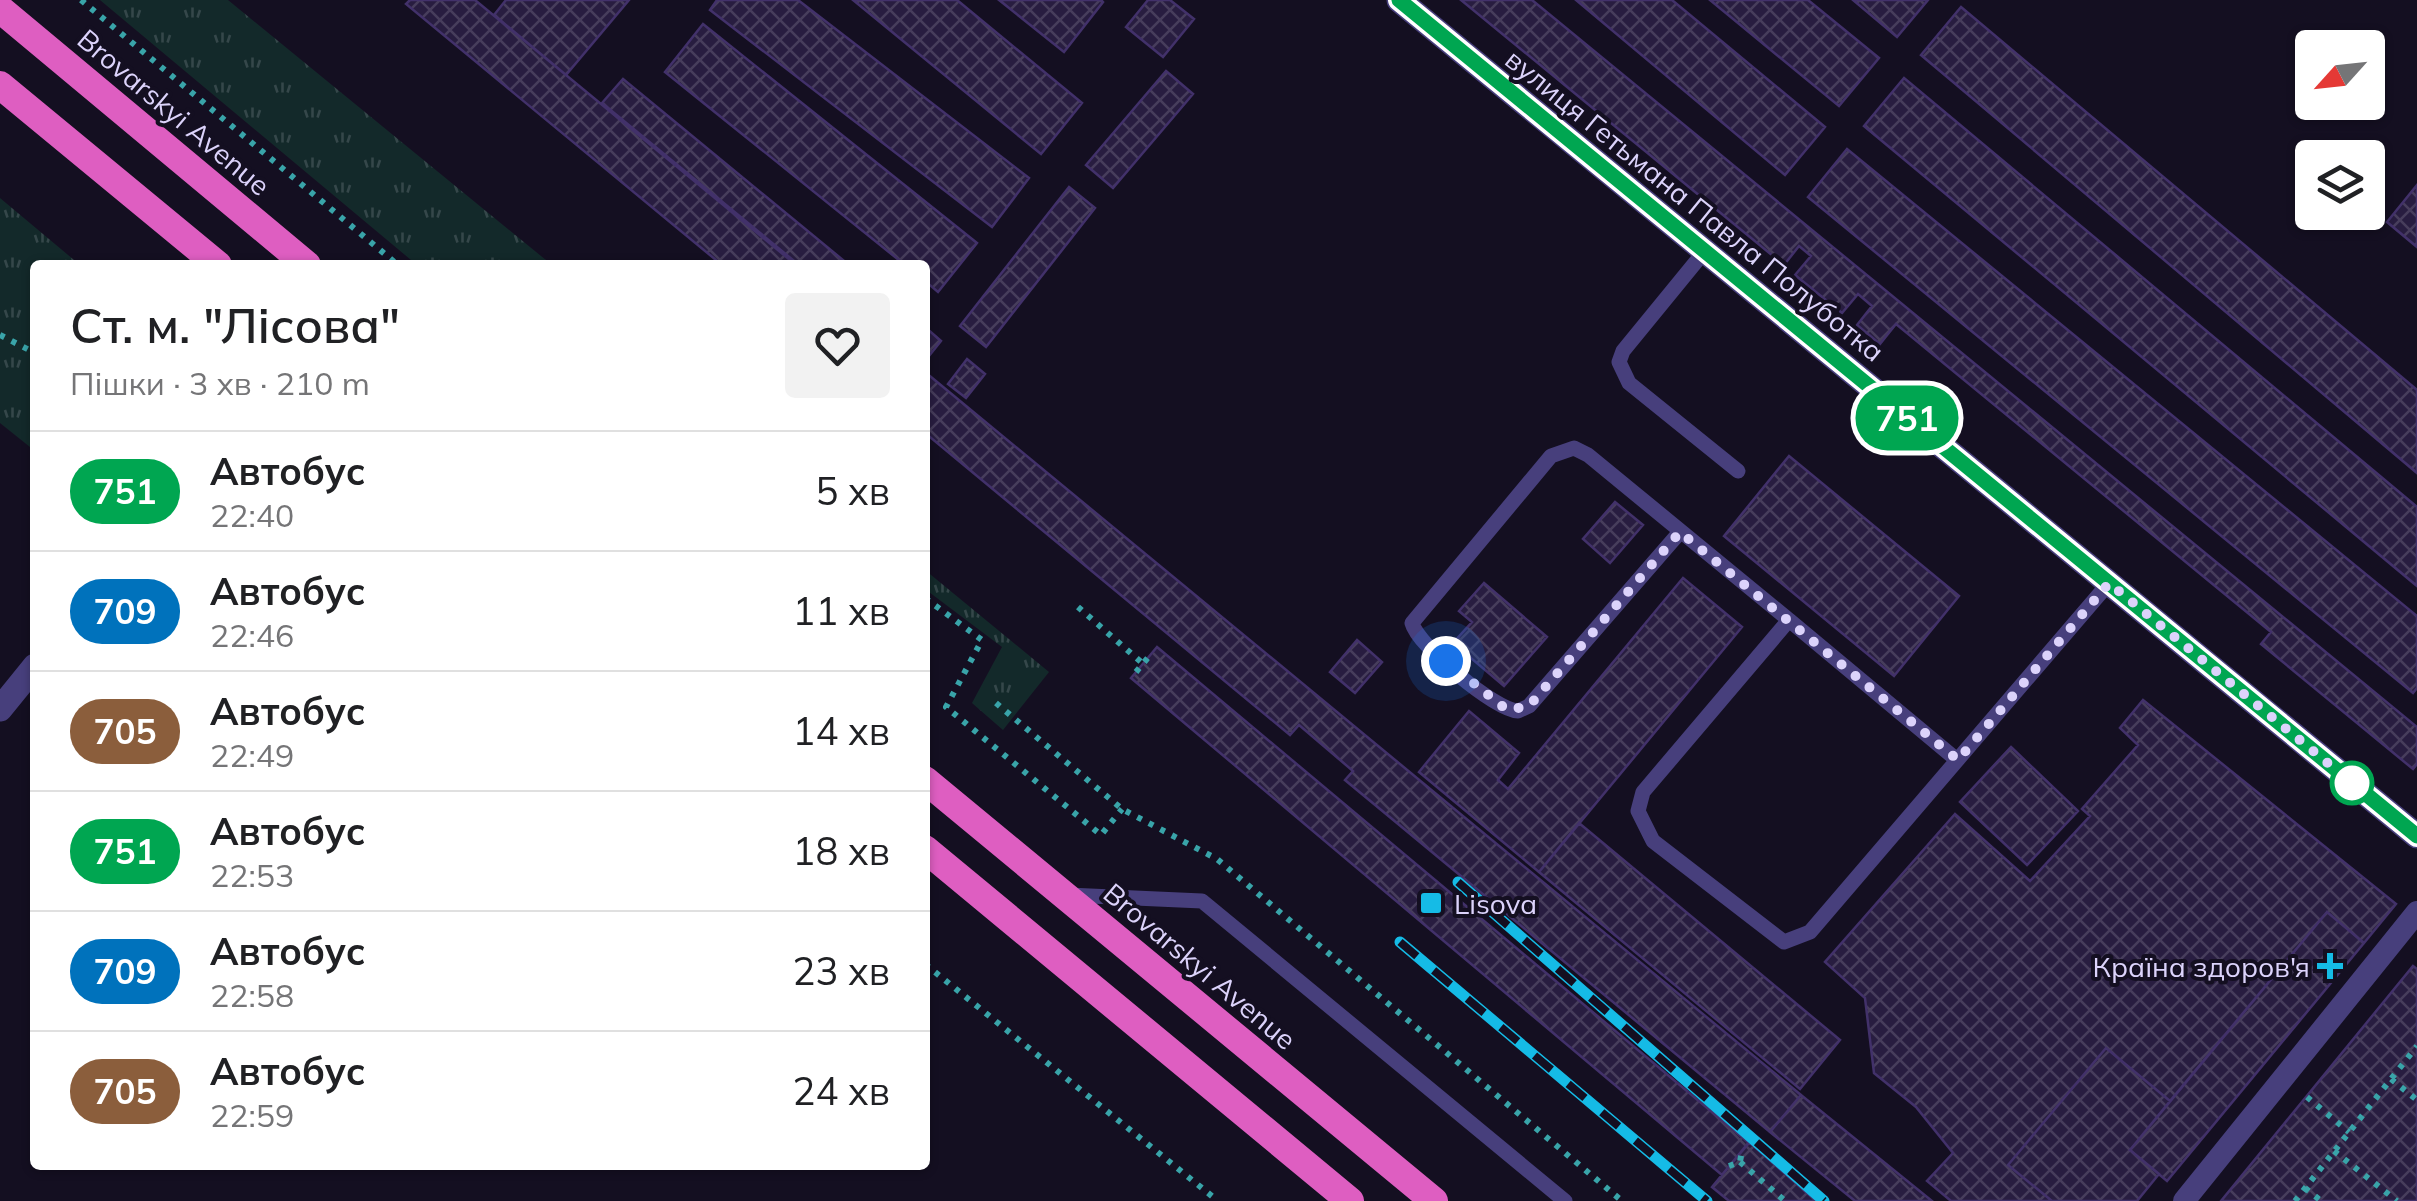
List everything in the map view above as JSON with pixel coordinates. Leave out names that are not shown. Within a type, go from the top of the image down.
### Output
[{"type":"highway","name":"Brovarskyi Avenue","points":[[0,9],[301,260]]},
{"type":"highway","points":[[0,85],[212,260]]},
{"type":"highway","name":"Brovarskyi Avenue","points":[[930,784],[1434,1201]]},
{"type":"highway","points":[[930,853],[1350,1201]]},
{"type":"street","name":"вулиця Гетьмана Павла Полуботка","points":[[1399,0],[2417,836]]},
{"type":"street","points":[[0,709],[30,672]]},
{"type":"street","points":[[2184,1201],[2417,912]]},
{"type":"lane","points":[[1704,252],[1623,351],[1620,362],[1630,383],[1738,471]]},
{"type":"lane","points":[[1680,532],[1529,706],[1518,711],[1496,705],[1415,632],[1416,613],[1562,449],[1574,448],[1588,455],[1958,760]]},
{"type":"lane","points":[[1789,620],[1643,792],[1638,811],[1654,841],[1773,937],[1797,940],[1810,932],[2109,583]]},
{"type":"lane","points":[[1063,895],[1202,900],[1565,1201]]},
{"type":"path","points":[[82,0],[392,260]]},
{"type":"path","points":[[0,331],[30,350]]},
{"type":"path","points":[[930,602],[982,640],[946,707],[1102,835],[1122,809]]},
{"type":"path","points":[[1078,607],[1141,662]]},
{"type":"path","points":[[1136,672],[1151,654]]},
{"type":"path","points":[[996,703],[1122,809],[1216,860],[1622,1201]]},
{"type":"path","points":[[930,968],[1218,1201]]},
{"type":"path","points":[[2295,1201],[2417,1046]]},
{"type":"path","points":[[2391,1079],[2417,1100]]},
{"type":"path","points":[[2306,1096],[2349,1132]]},
{"type":"path","points":[[1740,1162],[1742,1150]]},
{"type":"path","points":[[2334,1151],[2397,1201]]},
{"type":"path","points":[[1729,1166],[1740,1162]]},
{"type":"path","points":[[1740,1162],[1785,1201]]},
{"type":"path","points":[[2305,1188],[2320,1201]]},
{"type":"green space","points":[[100,0],[228,0],[546,260],[411,260]]},
{"type":"green space","points":[[0,198],[74,260],[30,260],[30,447],[0,423]]},
{"type":"green space","points":[[930,574],[1049,672],[1003,730],[972,703],[1002,647],[930,593]]},
{"type":"building","points":[[410,0],[475,0],[790,260],[716,260],[406,4]]},
{"type":"building","points":[[506,0],[629,0],[566,75],[494,15]]},
{"type":"building","points":[[717,0],[798,0],[1029,178],[992,227],[710,10]]},
{"type":"building","points":[[853,0],[957,0],[1082,103],[1041,154]]},
{"type":"building","points":[[999,0],[1101,0],[1103,2],[1064,52]]},
{"type":"building","points":[[1148,0],[1170,0],[1194,19],[1163,57],[1126,27]]},
{"type":"building","points":[[1461,0],[1532,0],[2417,727],[2417,764],[2413,769],[2261,644],[2271,632],[1896,324],[1880,344],[1857,325],[1872,306],[1858,294],[1842,313],[1795,275],[1811,256],[1799,246],[1784,265]]},
{"type":"building","points":[[1576,0],[1672,0],[1825,127],[1785,175]]},
{"type":"building","points":[[1710,0],[1808,0],[1879,58],[1839,106]]},
{"type":"building","points":[[1853,0],[1928,0],[1897,37]]},
{"type":"building","points":[[1961,7],[2417,390],[2417,473],[1921,55]]},
{"type":"building","points":[[703,24],[977,243],[938,292],[930,285],[930,260],[899,260],[665,72]]},
{"type":"building","points":[[1166,71],[1193,94],[1113,188],[1086,165]]},
{"type":"building","points":[[1904,78],[2417,507],[2417,586],[1864,126]]},
{"type":"building","points":[[623,79],[843,260],[793,260],[602,103]]},
{"type":"building","points":[[1847,149],[2417,616],[2417,688],[2413,693],[1808,197]]},
{"type":"building","points":[[2417,185],[2417,247],[2387,222]]},
{"type":"building","points":[[1069,187],[1095,208],[986,347],[960,326]]},
{"type":"building","points":[[930,331],[941,341],[930,355]]},
{"type":"building","points":[[967,359],[985,374],[966,398],[948,384]]},
{"type":"building","points":[[930,376],[1801,1095],[1770,1132],[1345,780],[1353,771],[1299,725],[1290,735],[930,437]]},
{"type":"building","points":[[1789,456],[1959,596],[1894,676],[1724,536]]},
{"type":"building","points":[[1615,502],[1643,525],[1610,563],[1583,539]]},
{"type":"building","points":[[1683,578],[1742,627],[1539,872],[1419,772],[1469,711],[1519,753],[1498,780],[1508,789]]},
{"type":"building","points":[[1484,583],[1547,637],[1504,686],[1453,643],[1472,622],[1459,611]]},
{"type":"building","points":[[1357,640],[1382,662],[1355,693],[1330,672]]},
{"type":"building","points":[[1157,647],[1749,1143],[1722,1175],[1131,678]]},
{"type":"building","points":[[2143,700],[2396,904],[2364,943],[2327,912],[2170,1101],[2106,1048],[2008,1165],[2052,1201],[1951,1201],[1927,1181],[1953,1153],[1916,1107],[1874,1073],[1865,998],[1825,962],[1955,814],[2030,881],[2090,816],[2082,809],[2138,745],[2120,728]]},
{"type":"building","points":[[2011,747],[2078,811],[2027,865],[1960,802]]},
{"type":"building","points":[[1579,823],[1840,1040],[1800,1089],[1539,872]]},
{"type":"building","points":[[2327,912],[2364,943],[2167,1181],[2130,1150]]},
{"type":"building","points":[[2413,966],[2417,969],[2417,1201],[2221,1201]]},
{"type":"building","points":[[2106,1048],[2170,1101],[2130,1150],[2159,1174],[2137,1201],[2052,1201],[2008,1165]]},
{"type":"building","points":[[1801,1095],[1932,1201],[1855,1201],[1770,1132]]},
{"type":"building","points":[[1749,1142],[1816,1201],[1729,1201],[1712,1187]]},
{"type":"railway","points":[[1458,882],[1824,1201]]},
{"type":"railway","points":[[1400,942],[1707,1201]]},
{"type":"bus line","name":"751","points":[[1399,0],[2417,836]]},
{"type":"place","name":"Lisova","points":[[1431,903]]},
{"type":"place","name":"Країна здоров'я","points":[[2330,966]]},
{"type":"route","points":[[1446,661],[1496,705],[1518,711],[1529,706],[1680,532],[1958,760],[2109,583],[2352,783]]}]
